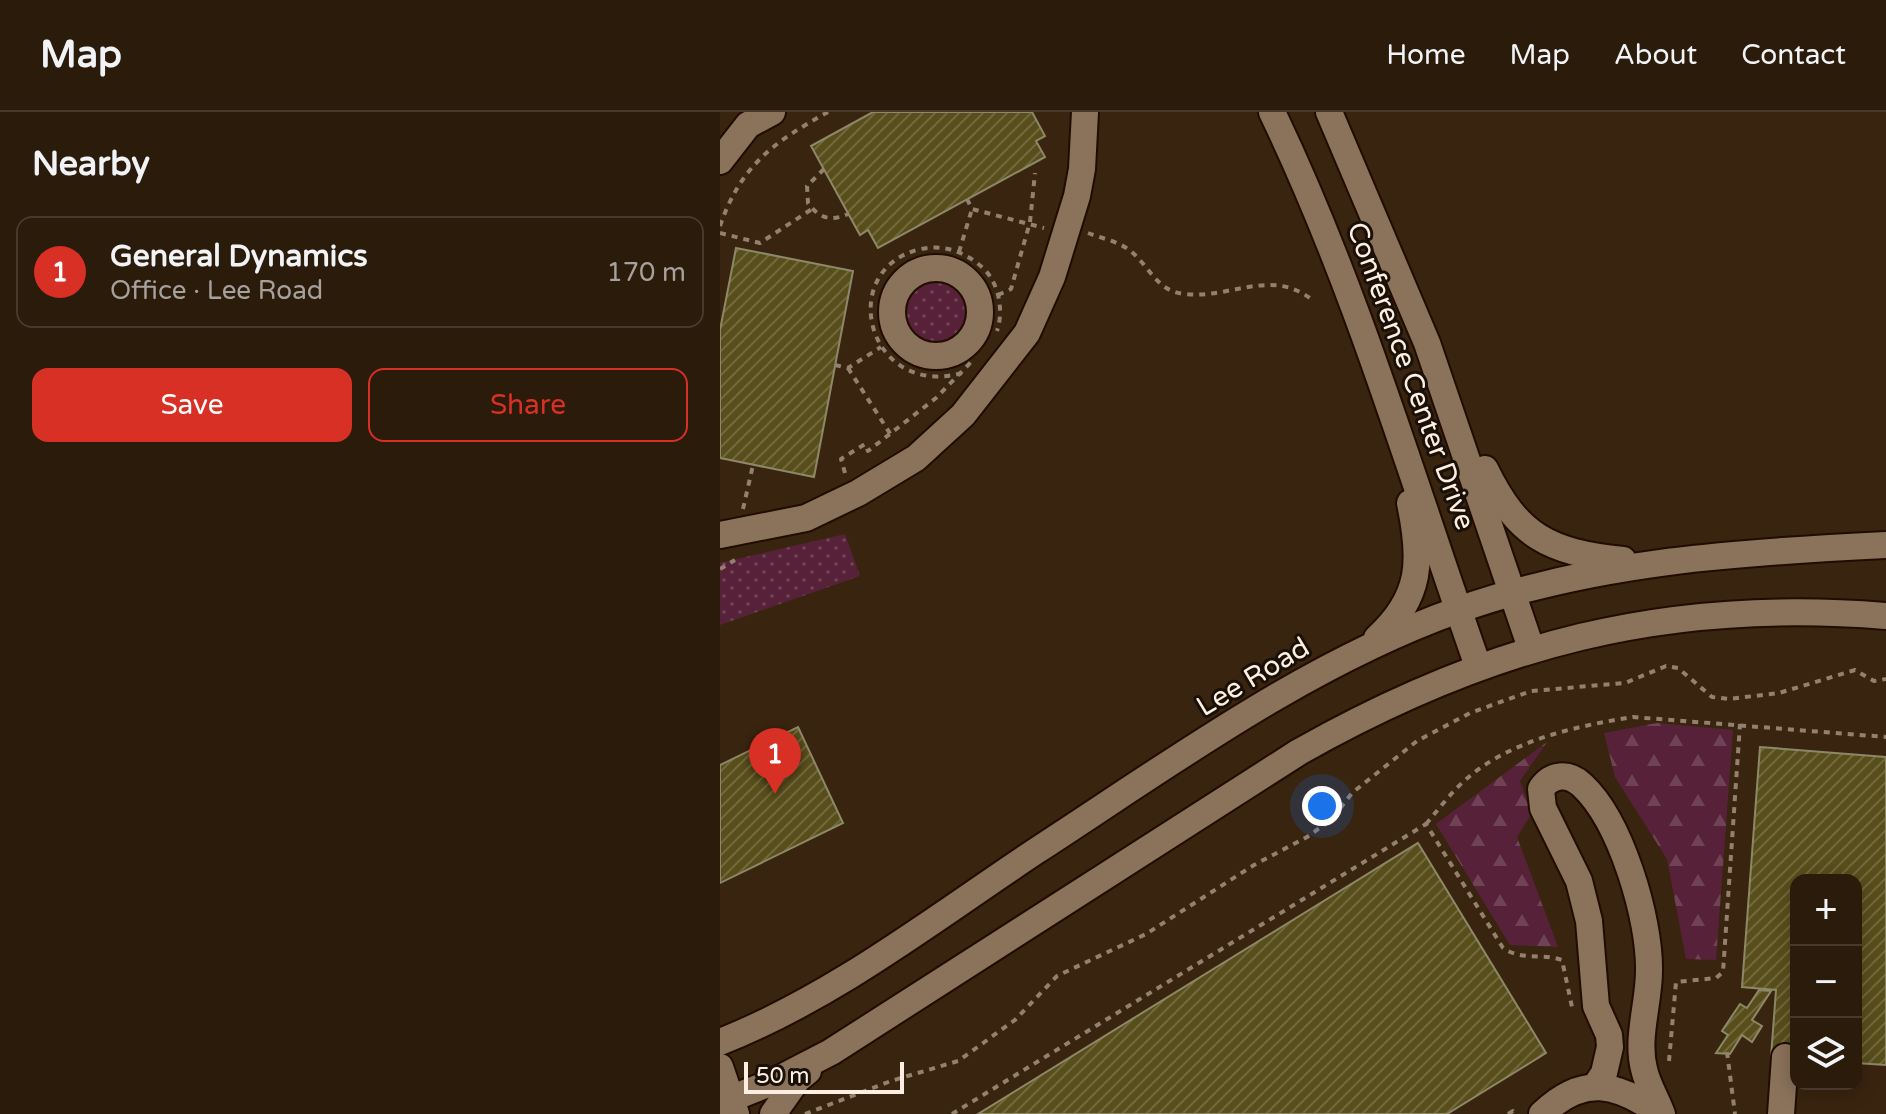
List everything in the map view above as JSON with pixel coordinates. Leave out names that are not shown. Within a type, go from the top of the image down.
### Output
[{"type":"street","points":[[721,158],[748,125],[772,112]]},
{"type":"street","points":[[720,535],[806,518],[879,481],[941,439],[988,347],[1027,333],[1063,248],[1082,169],[1085,112]]},
{"type":"street","name":"Conference Center Drive","points":[[1272,112],[1330,243],[1381,375],[1478,666]]},
{"type":"street","name":"Conference Center Drive","points":[[1329,112],[1437,371],[1531,648]]},
{"type":"street","points":[[1437,371],[1497,493],[1521,526],[1554,547],[1575,554],[1658,563]]},
{"type":"street","points":[[1361,653],[1400,614],[1416,580],[1414,529],[1381,375]]},
{"type":"street","name":"Lee Road","points":[[720,1042],[840,980],[1254,712],[1361,653],[1458,610],[1559,580],[1658,563],[1719,555],[1886,545]]},
{"type":"street","points":[[720,1067],[729,1105],[831,1052],[1299,752],[1366,714],[1478,666],[1531,648],[1612,628],[1718,613],[1783,611],[1886,616]]},
{"type":"street","points":[[1595,1087],[1608,1061],[1609,1035],[1596,1006],[1595,963],[1579,881],[1543,808],[1541,789],[1550,778],[1558,776],[1578,781],[1588,791],[1618,841],[1630,872],[1649,970],[1644,1070],[1662,1114]]},
{"type":"street","points":[[773,1114],[797,1080],[831,1052]]},
{"type":"street","points":[[1781,1114],[1785,1057]]},
{"type":"street","points":[[1549,1111],[1568,1093],[1595,1087],[1626,1092],[1662,1114]]},
{"type":"path","points":[[720,226],[734,194],[775,141],[828,112]]},
{"type":"path","points":[[824,169],[807,186],[806,194],[812,209],[830,219],[848,214]]},
{"type":"path","points":[[998,295],[1011,289],[1030,222],[1035,173]]},
{"type":"path","points":[[959,252],[972,209],[967,199]]},
{"type":"path","points":[[720,233],[760,243],[812,209]]},
{"type":"path","points":[[972,209],[1030,222]]},
{"type":"path","points":[[1104,239],[1129,250],[1157,282],[1173,292],[1188,295],[1272,283],[1286,284],[1311,299]]},
{"type":"path","points":[[849,482],[841,459],[865,444],[868,451],[891,435],[962,373],[988,347],[999,329],[998,295],[988,273],[970,256],[948,248],[921,249],[897,259],[886,270],[871,302],[871,318],[881,347],[895,363],[918,376],[943,378],[962,373]]},
{"type":"path","points":[[848,368],[881,347]]},
{"type":"path","points":[[835,365],[848,368],[891,435]]},
{"type":"path","points":[[748,513],[742,515],[753,465]]},
{"type":"path","points":[[720,569],[735,560]]},
{"type":"path","points":[[805,1114],[891,1081],[958,1061],[1015,1020],[1057,976],[1146,934],[1254,865],[1307,837],[1331,820],[1352,793],[1417,741],[1470,713],[1531,691],[1625,683],[1666,666],[1678,668],[1712,697],[1729,699],[1779,693],[1855,670],[1874,681],[1886,679]]},
{"type":"path","points":[[952,1114],[1426,824],[1464,781],[1537,739],[1593,723],[1633,717],[1886,737]]},
{"type":"path","points":[[1669,1066],[1669,1026],[1676,982],[1716,978],[1723,972],[1740,724]]},
{"type":"path","points":[[1426,824],[1503,948],[1515,956],[1543,955],[1562,960],[1568,1003],[1576,1013]]},
{"type":"path","points":[[1727,1052],[1735,1114]]},
{"type":"path","points":[[1508,1114],[1513,1111],[1515,1114]]},
{"type":"green space","points":[[936,283],[956,292],[965,312],[956,332],[936,341],[916,332],[907,312],[916,292]]},
{"type":"green space","points":[[845,534],[860,576],[720,625],[720,563]]},
{"type":"green space","points":[[1657,723],[1733,730],[1716,960],[1686,959],[1667,859],[1615,777],[1604,733]]},
{"type":"green space","points":[[1547,742],[1520,781],[1532,813],[1517,837],[1558,947],[1510,945],[1436,824]]},
{"type":"building","points":[[873,112],[1032,112],[1045,136],[1036,141],[1045,157],[878,248],[868,230],[860,235],[811,146]]},
{"type":"building","points":[[736,248],[853,271],[814,477],[720,458],[720,330]]},
{"type":"building","points":[[798,727],[843,823],[720,883],[720,765]]},
{"type":"building","points":[[1760,747],[1886,757],[1886,1065],[1862,1063],[1862,874],[1790,874],[1790,1058],[1771,1057],[1776,990],[1742,987]]},
{"type":"building","points":[[1418,843],[1546,1053],[1447,1114],[978,1114]]},
{"type":"building","points":[[1759,990],[1771,991],[1752,1020],[1762,1026],[1752,1042],[1742,1035],[1730,1054],[1716,1053],[1728,1035],[1722,1031],[1740,1004],[1747,1008]]},
{"type":"place","name":"General Dynamics","points":[[775,794]]}]
